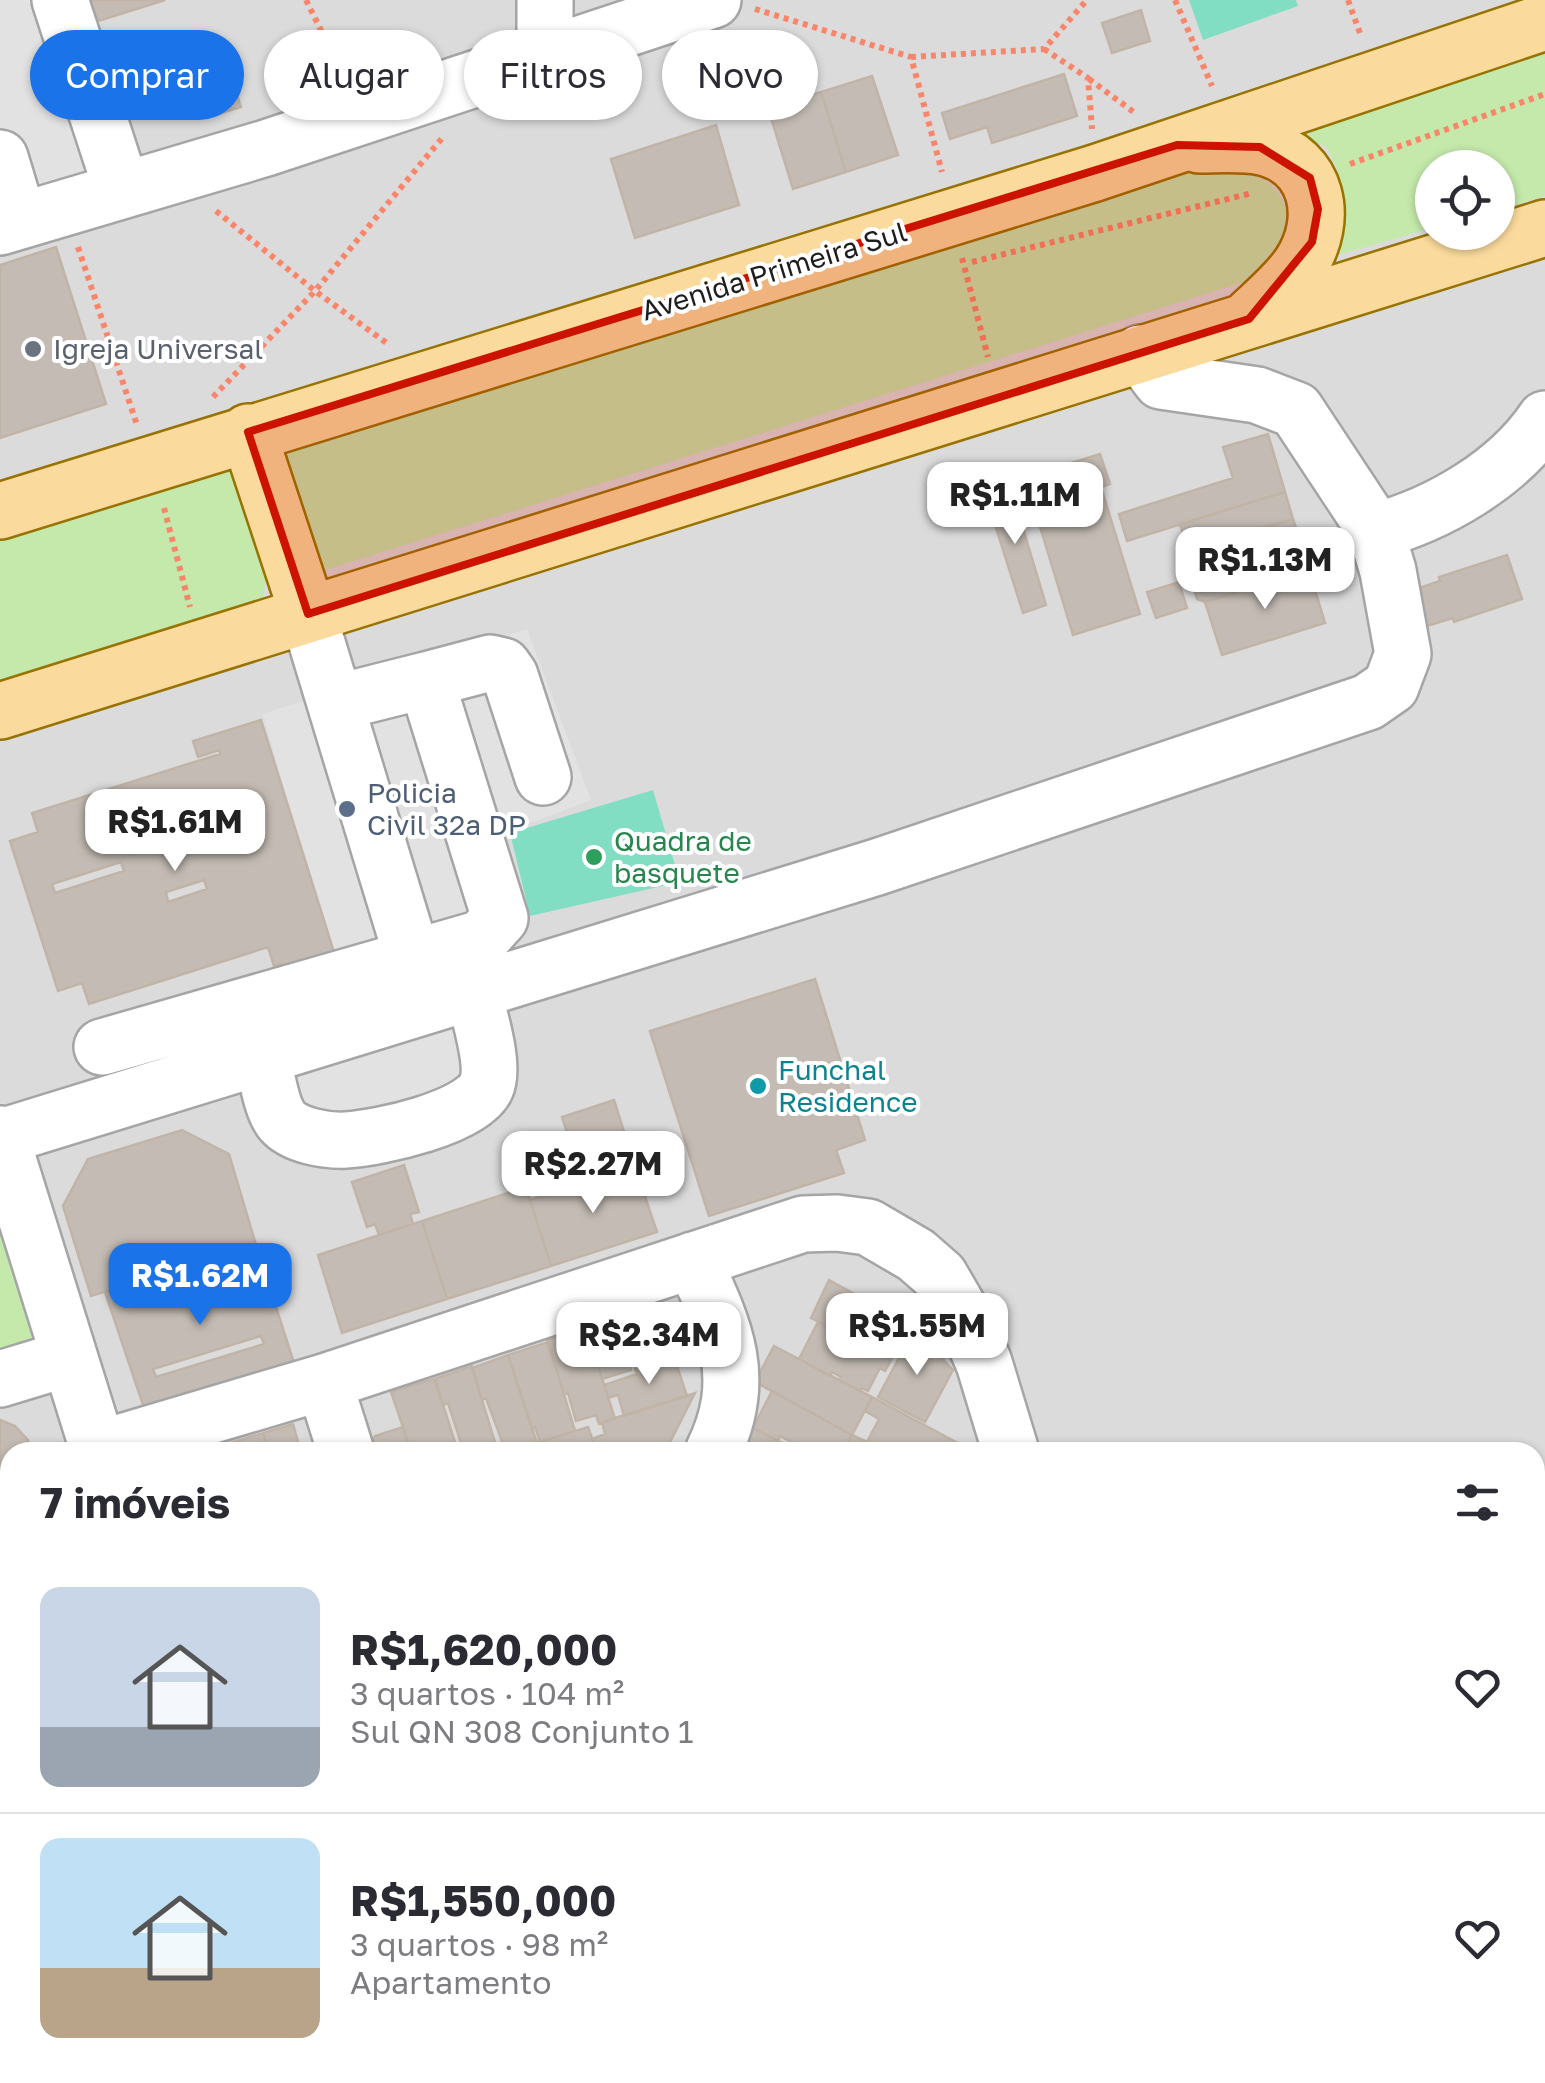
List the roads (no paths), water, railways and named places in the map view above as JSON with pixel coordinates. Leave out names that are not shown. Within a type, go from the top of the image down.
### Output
[{"type":"main road","name":"Avenida Primeira Sul","points":[[0,511],[150,463],[226,419],[432,376],[1095,173],[1545,22]]},
{"type":"main road","points":[[1177,145],[1260,147],[1284,155],[1310,178],[1318,210],[1312,242],[1300,265],[1249,318]]},
{"type":"main road","points":[[0,711],[1545,228]]},
{"type":"main road","points":[[226,419],[308,614]]},
{"type":"street","points":[[60,0],[147,183]]},
{"type":"street","points":[[545,0],[545,30]]},
{"type":"street","points":[[633,30],[729,3]]},
{"type":"street","points":[[0,158],[28,218],[464,82]]},
{"type":"street","points":[[96,1442],[0,1135],[877,868],[1368,702],[1391,686],[1402,654],[1388,571],[1376,531],[1296,410],[1257,395],[1162,381],[1140,353]]},
{"type":"street","points":[[1376,531],[1473,488],[1528,445],[1545,420]]},
{"type":"street","points":[[308,614],[413,960]]},
{"type":"street","points":[[335,703],[490,663],[503,666],[510,676],[544,777]]},
{"type":"street","points":[[102,1046],[482,938],[500,918],[426,680]]},
{"type":"street","points":[[262,1055],[279,1118],[290,1128],[310,1136],[344,1140],[434,1120],[478,1098],[489,1080],[473,989]]},
{"type":"street","points":[[128,1442],[804,1224],[837,1222],[868,1228],[916,1255],[940,1276],[984,1363],[1008,1442]]},
{"type":"street","points":[[693,1260],[718,1313],[730,1354],[732,1401],[716,1442]]},
{"type":"street","points":[[0,1379],[69,1358]]},
{"type":"street","points":[[324,1382],[343,1442]]},
{"type":"place","name":"Igreja Universal","points":[[33,349]]},
{"type":"place","name":"Policia Civil 32a DP","points":[[347,809]]},
{"type":"place","name":"Quadra de basquete","points":[[594,857]]},
{"type":"place","name":"Funchal Residence","points":[[758,1086]]}]
